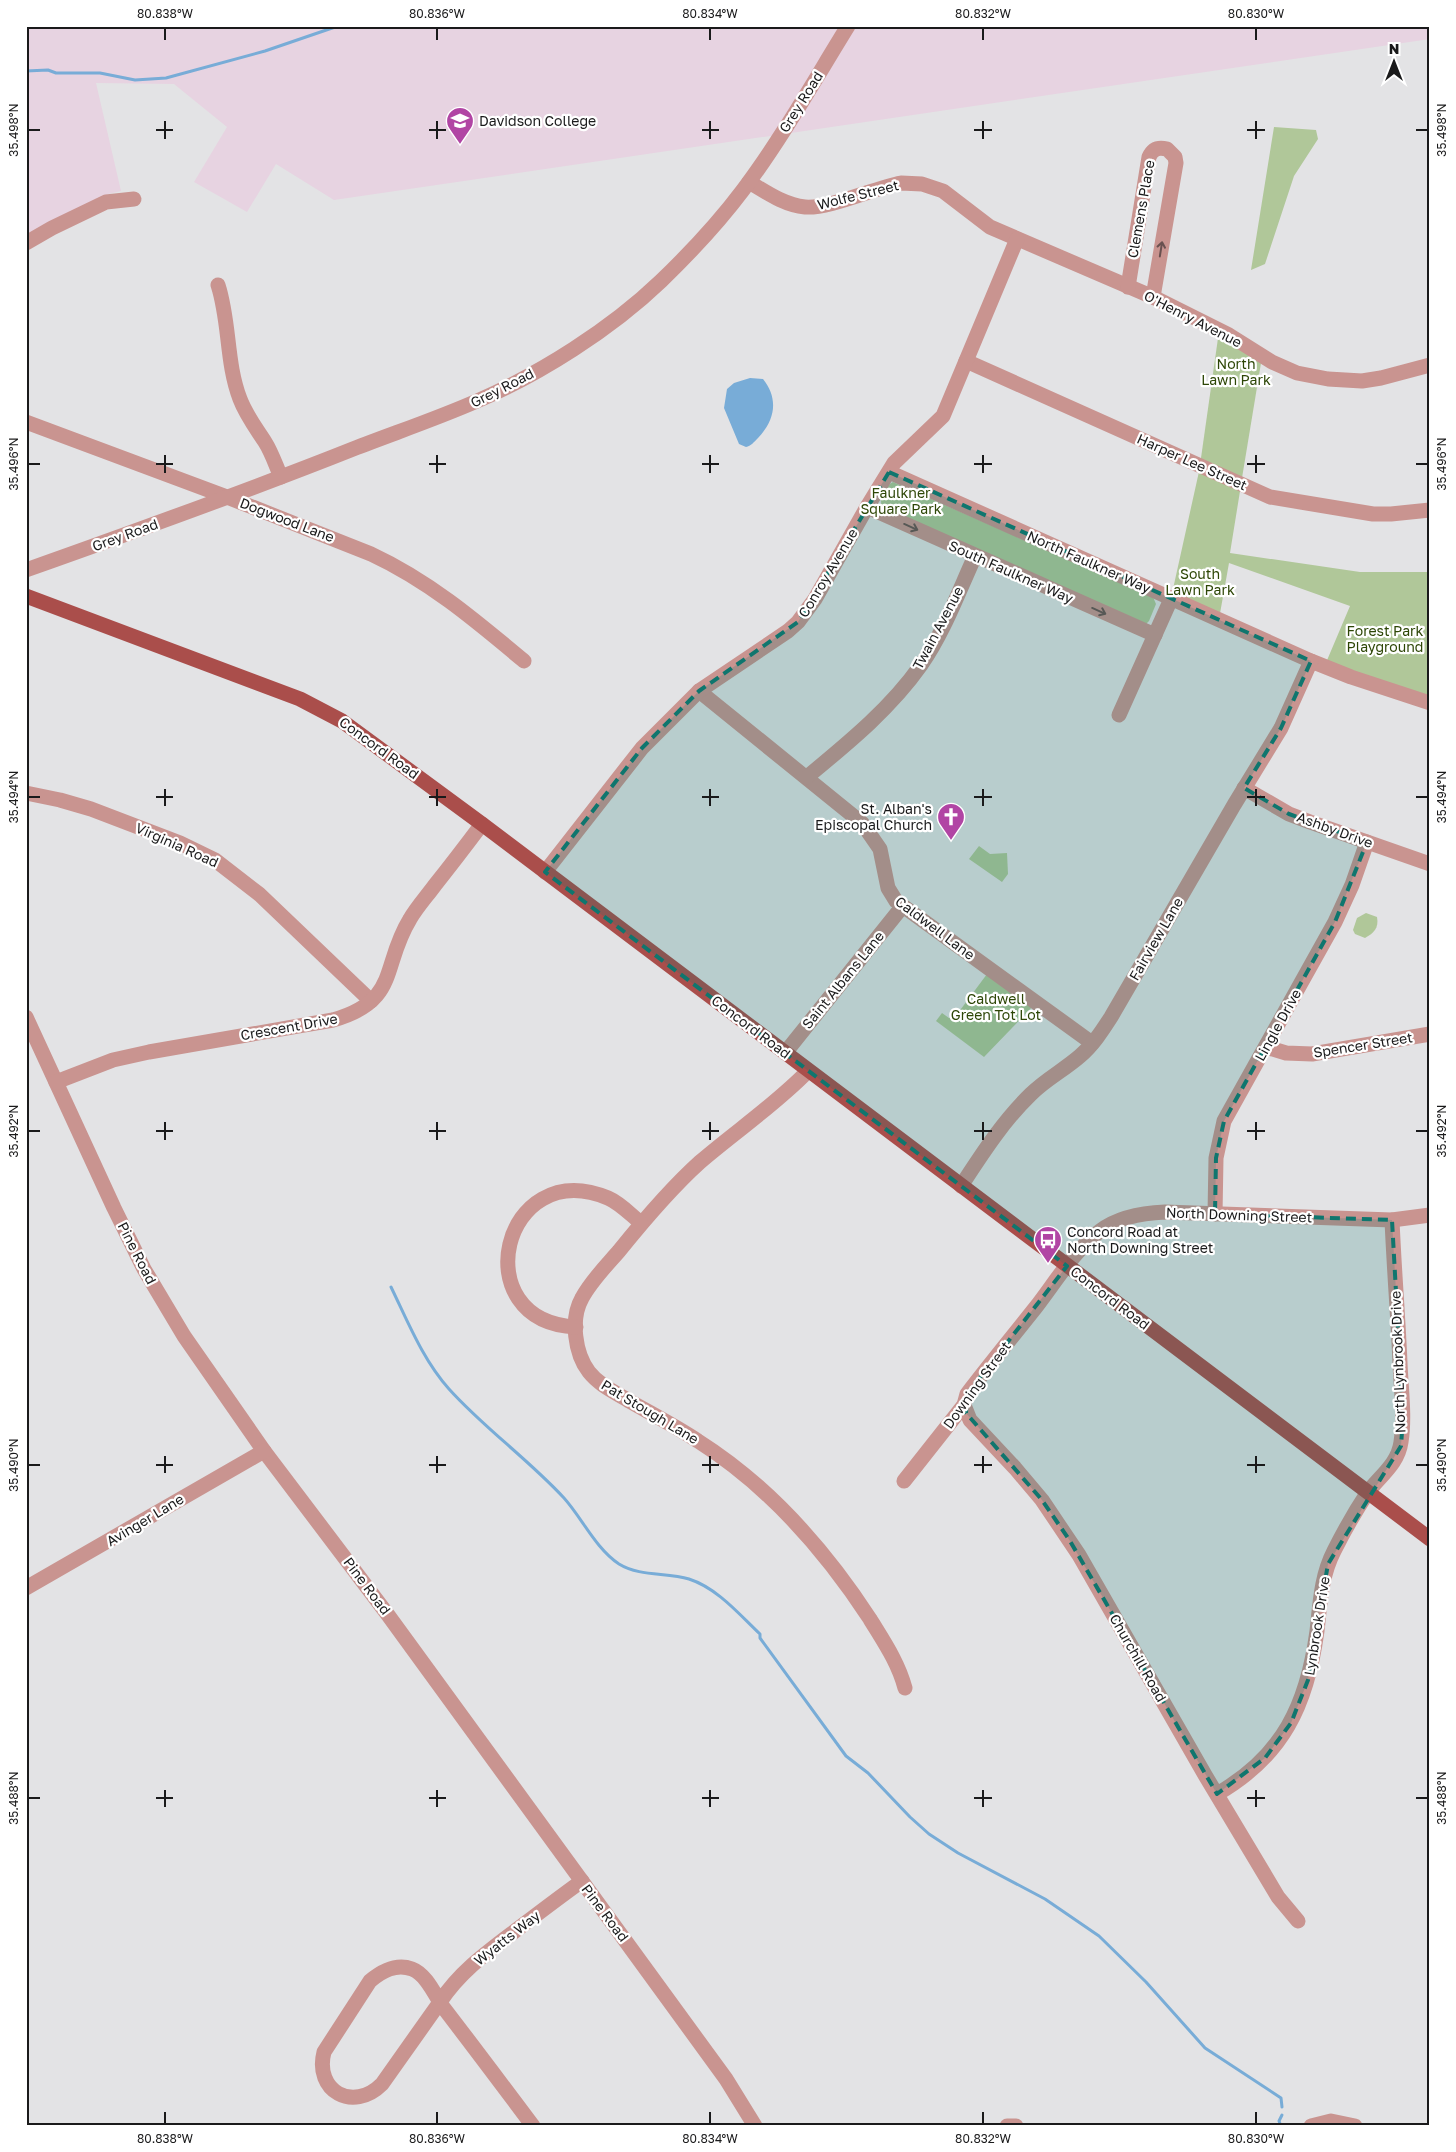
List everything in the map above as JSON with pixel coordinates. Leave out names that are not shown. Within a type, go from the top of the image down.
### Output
[{"type":"main road","name":"Concord Road","points":[[26,596],[227,670],[323,710],[342,720],[1430,1539]]},
{"type":"street","name":"Grey Road","points":[[26,570],[281,477],[479,400],[575,348],[625,312],[661,281],[702,239],[749,182],[780,136],[848,26]]},
{"type":"street","name":"Clemens Place","points":[[1128,287],[1149,156],[1156,149],[1167,149],[1175,157],[1176,163],[1153,298]]},
{"type":"street","name":"Wolfe Street","points":[[749,182],[787,203],[805,207],[825,204],[890,185],[910,182],[922,184],[943,191],[990,227],[1017,239]]},
{"type":"street","points":[[26,243],[106,202],[134,199]]},
{"type":"street","name":"O'Henry Avenue","points":[[1017,239],[1153,298],[1229,335],[1272,362],[1312,376],[1362,381],[1430,365]]},
{"type":"street","name":"Conroy Avenue","points":[[545,872],[642,748],[699,691],[776,640],[798,622],[815,599],[889,472],[902,456],[943,416],[1017,239]]},
{"type":"street","points":[[218,286],[224,304],[232,372],[239,398],[266,443],[281,477]]},
{"type":"street","name":"Harper Lee Street","points":[[966,361],[1270,497],[1373,514],[1430,510]]},
{"type":"street","name":"Dogwood Lane","points":[[26,422],[227,497],[388,562],[455,604],[524,661]]},
{"type":"street","name":"North Faulkner Way","points":[[889,472],[1311,661],[1351,677],[1430,703]]},
{"type":"street","name":"South Faulkner Way","points":[[867,508],[1155,636]]},
{"type":"street","name":"Twain Avenue","points":[[807,777],[882,712],[910,680],[933,644],[975,556]]},
{"type":"street","points":[[1119,715],[1171,599]]},
{"type":"street","name":"Fairview Lane","points":[[961,1186],[989,1144],[1029,1095],[1046,1080],[1073,1062],[1092,1044],[1111,1017],[1281,728],[1311,661]]},
{"type":"street","name":"Caldwell Lane","points":[[699,691],[807,777],[869,830],[880,849],[890,894],[902,906],[1092,1044]]},
{"type":"street","name":"Ashby Drive","points":[[1244,788],[1290,814],[1430,864]]},
{"type":"street","name":"Virginia Road","points":[[26,793],[60,800],[91,810],[180,843],[215,860],[259,894],[371,1001]]},
{"type":"street","name":"Crescent Drive","points":[[56,1082],[106,1063],[149,1052],[350,1016],[371,1001],[388,979],[398,945],[411,917],[482,824]]},
{"type":"street","name":"Lingle Drive","points":[[1215,1214],[1216,1158],[1224,1121],[1335,922],[1352,885],[1366,842]]},
{"type":"street","name":"Saint Albans Lane","points":[[784,1053],[902,906]]},
{"type":"street","name":"Pine Road","points":[[26,1017],[114,1208],[166,1309],[264,1450],[388,1615],[726,2079],[755,2126]]},
{"type":"street","name":"Spencer Street","points":[[1266,1047],[1286,1053],[1312,1054],[1430,1034]]},
{"type":"street","name":"Pat Stough Lane","points":[[808,1071],[768,1109],[700,1162],[641,1223],[580,1300],[576,1314],[576,1327],[581,1356],[589,1372],[605,1386],[699,1441],[732,1464],[807,1534],[860,1604],[897,1664],[905,1688]]},
{"type":"street","points":[[576,1327],[554,1325],[545,1321],[532,1313],[516,1294],[510,1277],[507,1257],[513,1228],[520,1218],[537,1204],[557,1194],[571,1191],[586,1192],[610,1199],[641,1223]]},
{"type":"street","name":"North Downing Street","points":[[1067,1266],[1085,1244],[1100,1230],[1132,1216],[1165,1212],[1392,1220],[1430,1215]]},
{"type":"street","name":"North Lynbrook Drive","points":[[1368,1492],[1392,1465],[1398,1453],[1402,1434],[1403,1418],[1392,1220]]},
{"type":"street","name":"Downing Street","points":[[904,1481],[964,1406],[968,1394],[1067,1266]]},
{"type":"street","name":"Churchill Road","points":[[964,1406],[970,1420],[1036,1494],[1079,1555],[1278,1897],[1298,1921]]},
{"type":"street","name":"Avinger Lane","points":[[26,1588],[264,1450]]},
{"type":"street","name":"Lynbrook Drive","points":[[1217,1794],[1248,1774],[1265,1758],[1291,1723],[1308,1680],[1314,1655],[1323,1580],[1328,1564],[1368,1492]]},
{"type":"street","name":"Wyatts Way","points":[[440,2002],[420,1974],[412,1968],[392,1968],[381,1972],[370,1981],[324,2052],[322,2061],[326,2081],[332,2088],[344,2096],[364,2097],[373,2092],[382,2084],[460,1976],[485,1953],[582,1882]]},
{"type":"street","points":[[440,2002],[533,2126]]},
{"type":"street","points":[[1311,2126],[1330,2121],[1355,2126]]},
{"type":"street","points":[[1007,2126],[1016,2126]]},
{"type":"highlighted area","points":[[889,472],[1311,661],[1281,728],[1244,788],[1289,814],[1367,842],[1335,922],[1224,1121],[1216,1158],[1215,1214],[1392,1220],[1403,1418],[1401,1446],[1328,1564],[1308,1680],[1291,1723],[1265,1758],[1217,1794],[1070,1541],[1042,1500],[966,1413],[967,1394],[1067,1266],[545,872],[642,748],[699,691],[798,622]]},
{"type":"shaded area","name":"Davidson College","points":[[26,26],[1430,26],[1430,39],[334,200],[276,164],[247,212],[194,182],[227,127],[174,84],[96,83],[121,191],[108,194],[26,236]]},
{"type":"green space","points":[[1274,127],[1316,130],[1318,139],[1294,176],[1265,264],[1251,270]]},
{"type":"green space","name":"North Lawn Park","points":[[1219,331],[1262,357],[1241,484],[1200,465]]},
{"type":"green space","name":"Forest Park Playground","points":[[1200,467],[1241,485],[1230,553],[1360,572],[1430,572],[1430,702],[1325,665],[1350,606],[1229,563],[1219,619],[1171,598]]},
{"type":"green space","name":"Faulkner Square Park","points":[[893,482],[1153,597],[1156,604],[1149,621],[1146,624],[884,510],[881,502],[882,494],[886,487]]},
{"type":"green space","points":[[979,846],[990,854],[1007,853],[1008,874],[1002,882],[969,859]]},
{"type":"green space","points":[[1366,913],[1377,917],[1377,924],[1375,930],[1365,938],[1355,934],[1353,930],[1357,918]]},
{"type":"green space","name":"Caldwell Green Tot Lot","points":[[990,970],[1035,1004],[984,1057],[936,1021],[942,1013],[949,1018],[955,1017]]},
{"type":"water","points":[[750,378],[763,379],[771,394],[773,409],[764,431],[752,444],[746,447],[739,444],[724,408],[727,389],[734,383]]},
{"type":"waterway","points":[[26,71],[48,70],[56,73],[100,73],[135,80],[166,78],[265,51],[338,26]]},
{"type":"waterway","points":[[391,1287],[417,1340],[440,1378],[477,1417],[564,1498],[596,1542],[611,1558],[619,1564],[636,1571],[689,1579],[718,1595],[760,1634],[760,1638],[846,1756],[868,1773],[910,1817],[929,1834],[958,1853],[1045,1899],[1099,1936],[1146,1982],[1205,2048],[1281,2098],[1282,2107]]},
{"type":"waterway","points":[[1281,2126],[1279,2121],[1282,2115]]},
{"type":"place","name":"Davidson College","points":[[460,145]]},
{"type":"place","name":"St. Alban's Episcopal Church","points":[[951,841]]},
{"type":"place","name":"Concord Road at North Downing Street","points":[[1048,1264]]},
{"type":"park label","name":"South Lawn Park","points":[[1200,582]]}]
